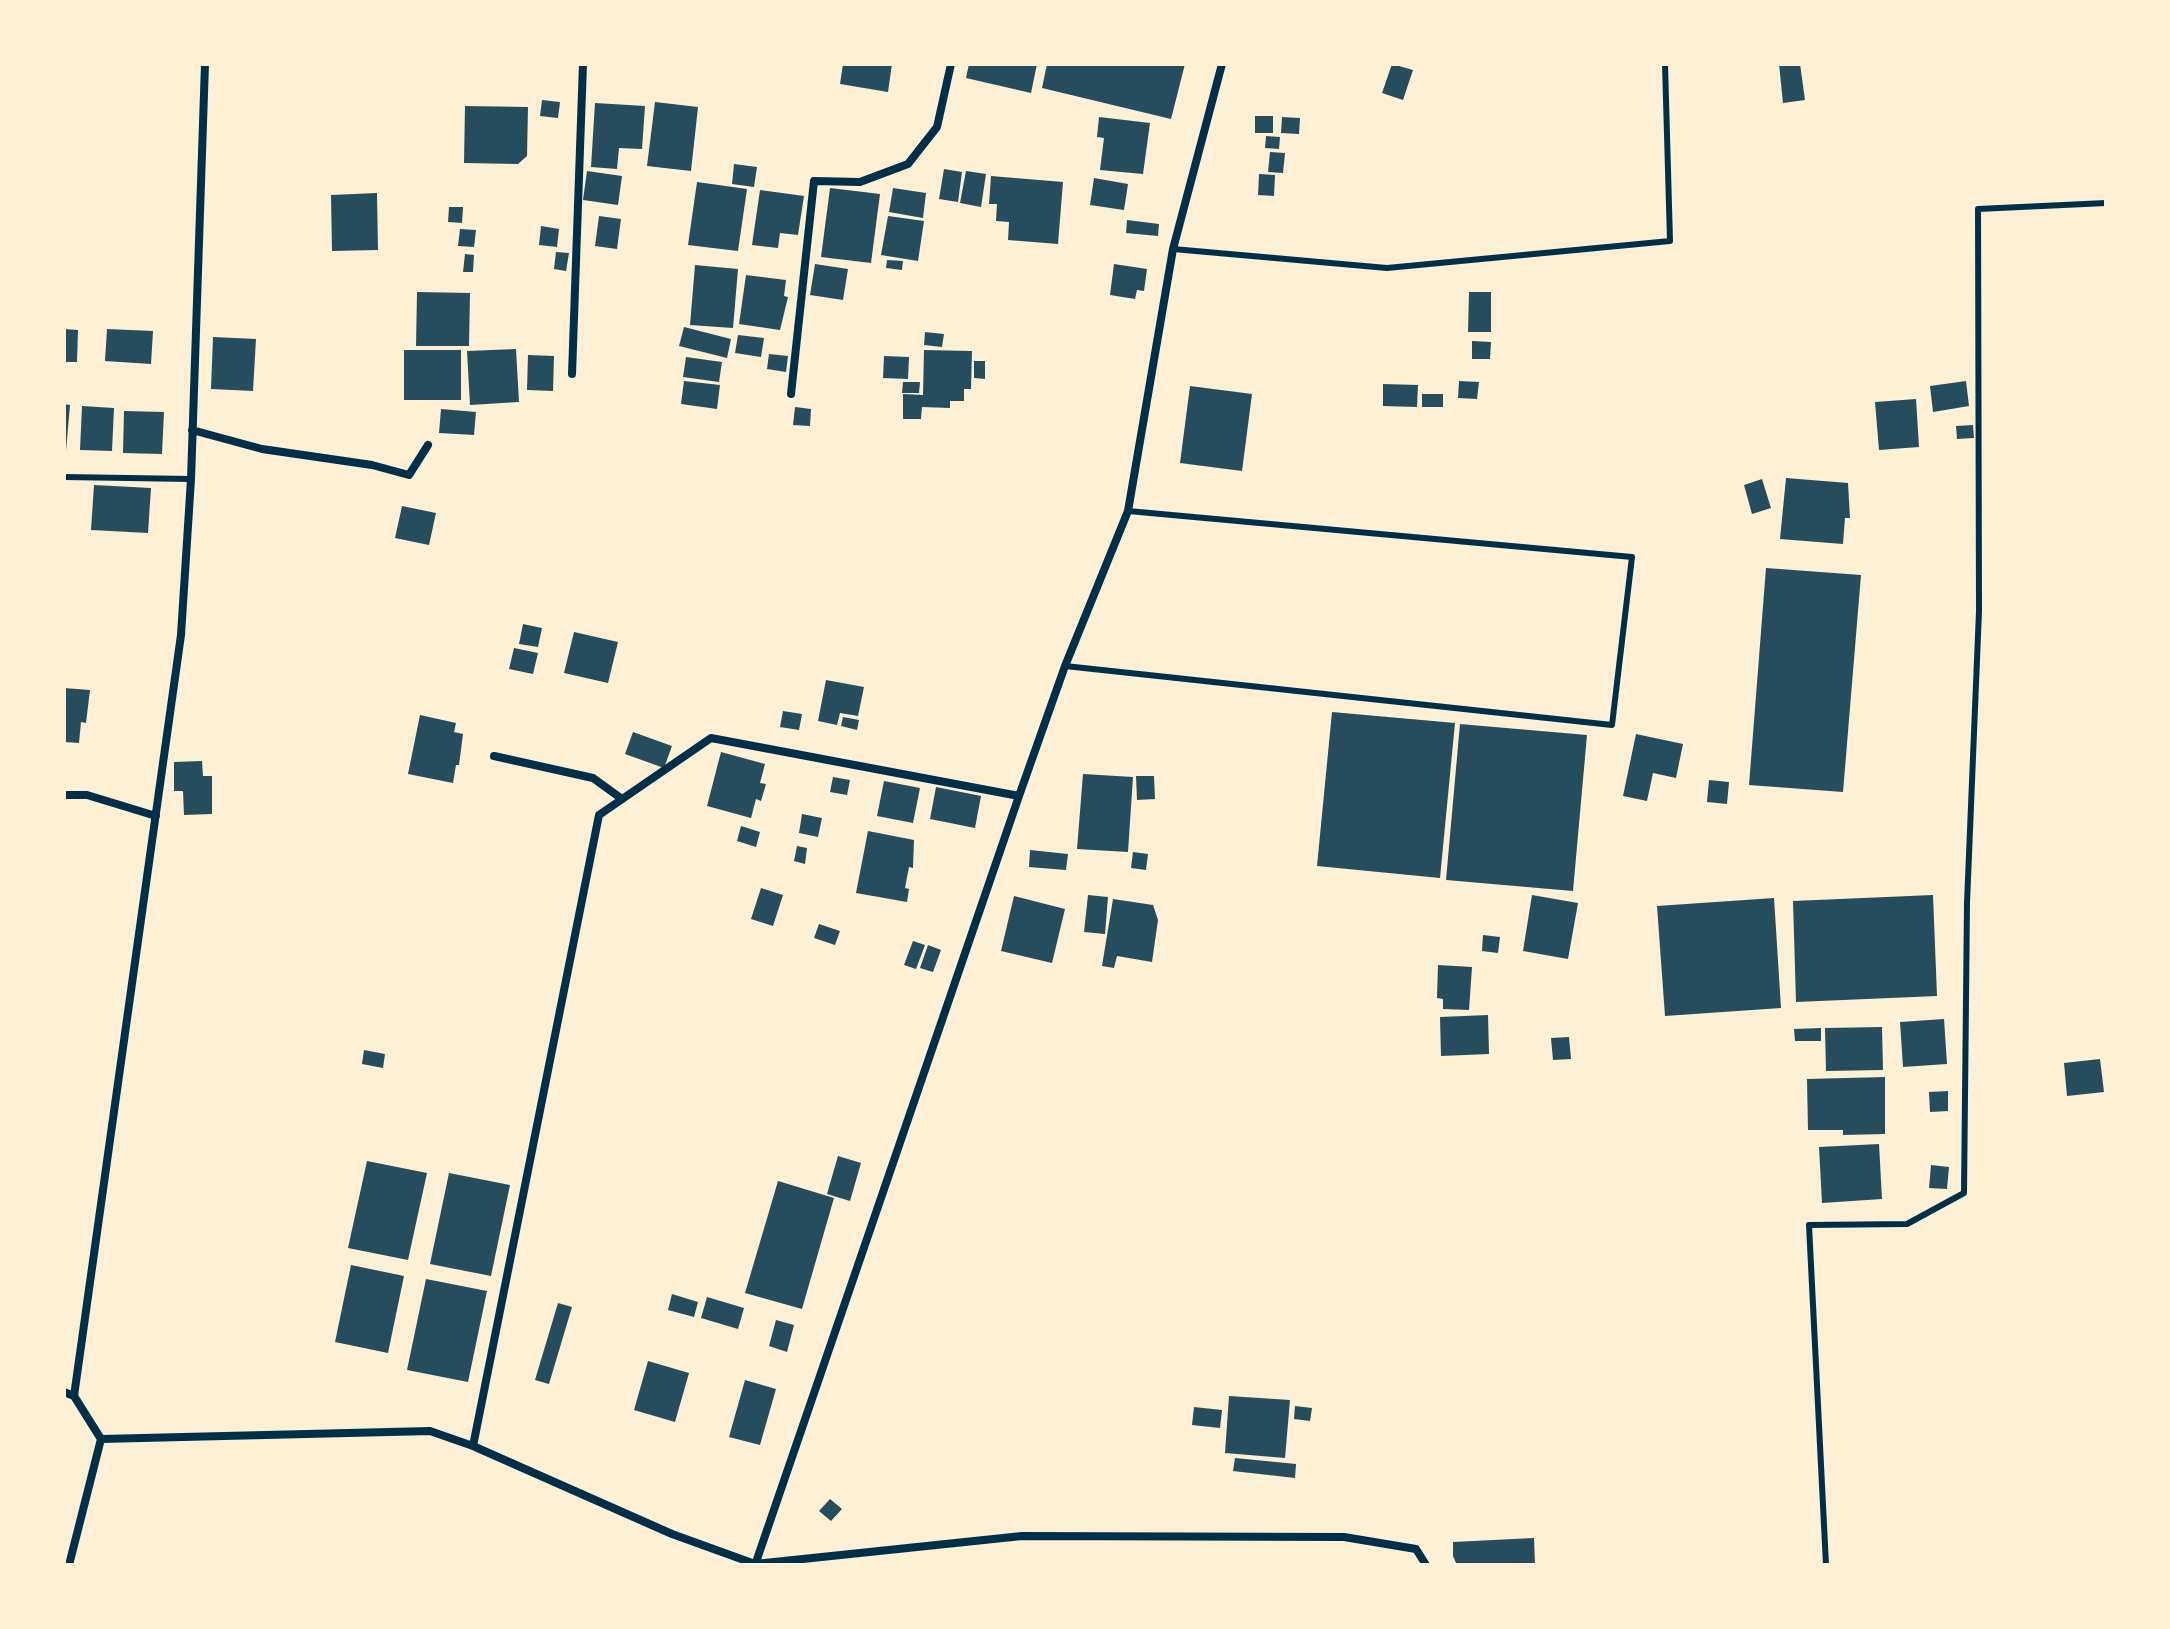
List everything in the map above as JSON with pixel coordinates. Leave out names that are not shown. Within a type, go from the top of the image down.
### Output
[{"type":"street","points":[[74,1396],[181,635],[191,479],[205,64]]},
{"type":"street","points":[[572,374],[583,64]]},
{"type":"street","points":[[791,394],[814,181],[860,182],[908,164],[937,127],[951,64]]},
{"type":"street","points":[[755,1564],[1065,666],[1128,511],[1173,249],[1222,64]]},
{"type":"street","points":[[192,430],[262,449],[372,465],[409,475],[428,445]]},
{"type":"street","points":[[473,1446],[599,815],[711,738],[1019,796]]},
{"type":"street","points":[[494,756],[593,778],[622,799]]},
{"type":"street","points":[[64,795],[87,795],[156,816]]},
{"type":"street","points":[[64,1392],[74,1396],[101,1439],[69,1565]]},
{"type":"street","points":[[101,1439],[430,1431],[473,1446],[672,1534],[755,1564],[1022,1536],[1344,1537],[1416,1549],[1426,1565]]},
{"type":"lane","points":[[1173,249],[1387,268],[1670,241],[1665,64]]},
{"type":"lane","points":[[1826,1565],[1809,1225],[1907,1224],[1964,1193],[1967,903],[1979,611],[1978,209],[2106,203]]},
{"type":"lane","points":[[64,477],[191,479]]},
{"type":"lane","points":[[1065,666],[1612,725],[1632,557],[1128,511]]},
{"type":"building","points":[[843,64],[892,64],[888,92],[840,84]]},
{"type":"building","points":[[969,64],[1037,64],[1031,93],[966,78]]},
{"type":"building","points":[[1047,64],[1185,64],[1171,119],[1042,88]]},
{"type":"building","points":[[1392,64],[1413,70],[1403,100],[1382,93]]},
{"type":"building","points":[[1779,64],[1800,64],[1805,100],[1783,103]]},
{"type":"building","points":[[542,100],[560,102],[558,118],[540,116]]},
{"type":"building","points":[[655,102],[698,107],[691,171],[647,166]]},
{"type":"building","points":[[595,103],[645,106],[642,149],[619,148],[617,169],[591,167]]},
{"type":"building","points":[[465,106],[528,107],[527,156],[518,164],[464,163]]},
{"type":"building","points":[[1255,116],[1273,116],[1273,133],[1255,133]]},
{"type":"building","points":[[1099,117],[1150,123],[1143,174],[1100,170],[1104,138],[1097,137]]},
{"type":"building","points":[[1282,117],[1300,118],[1299,134],[1281,133]]},
{"type":"building","points":[[1266,136],[1280,137],[1279,149],[1265,148]]},
{"type":"building","points":[[1270,152],[1285,153],[1283,173],[1268,172]]},
{"type":"building","points":[[734,164],[757,167],[754,187],[732,184]]},
{"type":"building","points":[[944,169],[962,172],[958,202],[939,199]]},
{"type":"building","points":[[587,171],[622,176],[618,205],[583,200]]},
{"type":"building","points":[[966,171],[986,174],[981,207],[960,203]]},
{"type":"building","points":[[1259,174],[1275,175],[1274,196],[1258,195]]},
{"type":"building","points":[[991,176],[1063,182],[1058,244],[1008,240],[1009,222],[996,221],[997,204],[989,204]]},
{"type":"building","points":[[1094,178],[1128,184],[1124,210],[1090,205]]},
{"type":"building","points":[[697,182],[747,189],[738,251],[688,245]]},
{"type":"building","points":[[830,188],[880,194],[871,263],[821,257]]},
{"type":"building","points":[[893,188],[926,193],[923,218],[889,212]]},
{"type":"building","points":[[760,190],[804,196],[798,235],[780,233],[778,248],[752,245]]},
{"type":"building","points":[[377,193],[378,250],[332,251],[331,195]]},
{"type":"building","points":[[449,207],[463,207],[462,223],[448,222]]},
{"type":"building","points":[[599,216],[621,219],[617,249],[595,246]]},
{"type":"building","points":[[888,216],[924,221],[918,261],[881,255]]},
{"type":"building","points":[[1127,220],[1159,224],[1158,236],[1126,233]]},
{"type":"building","points":[[541,226],[559,229],[557,247],[539,245]]},
{"type":"building","points":[[460,229],[476,230],[474,247],[458,246]]},
{"type":"building","points":[[556,252],[569,253],[566,271],[554,269]]},
{"type":"building","points":[[465,254],[474,255],[473,272],[463,272]]},
{"type":"building","points":[[887,260],[903,261],[902,270],[886,268]]},
{"type":"building","points":[[815,264],[848,269],[843,300],[810,295]]},
{"type":"building","points":[[1114,264],[1147,269],[1144,291],[1137,290],[1135,299],[1110,295]]},
{"type":"building","points":[[695,265],[738,269],[733,328],[690,325]]},
{"type":"building","points":[[746,275],[786,280],[784,296],[788,297],[780,330],[739,324]]},
{"type":"building","points":[[417,292],[470,293],[469,346],[416,346]]},
{"type":"building","points":[[1469,292],[1491,292],[1491,332],[1468,332]]},
{"type":"building","points":[[684,327],[731,339],[727,358],[679,346]]},
{"type":"building","points":[[64,329],[78,330],[77,362],[64,362]]},
{"type":"building","points":[[107,329],[153,331],[151,364],[105,361]]},
{"type":"building","points":[[925,332],[944,334],[942,347],[924,345]]},
{"type":"building","points":[[738,335],[764,338],[761,357],[735,353]]},
{"type":"building","points":[[213,337],[256,339],[253,391],[211,389]]},
{"type":"building","points":[[1472,341],[1491,342],[1490,359],[1472,359]]},
{"type":"building","points":[[516,349],[519,402],[470,405],[467,351]]},
{"type":"building","points":[[404,350],[461,350],[461,400],[404,400]]},
{"type":"building","points":[[924,350],[972,351],[971,389],[964,389],[964,401],[950,401],[950,408],[922,407],[921,419],[903,419],[903,394],[923,395]]},
{"type":"building","points":[[769,354],[788,356],[786,372],[767,369]]},
{"type":"building","points":[[528,355],[554,356],[553,391],[527,390]]},
{"type":"building","points":[[884,356],[909,357],[908,379],[883,378]]},
{"type":"building","points":[[686,357],[722,362],[719,382],[683,377]]},
{"type":"building","points":[[974,361],[985,361],[985,379],[974,378]]},
{"type":"building","points":[[684,381],[720,385],[717,409],[681,404]]},
{"type":"building","points":[[1459,381],[1479,382],[1477,399],[1458,398]]},
{"type":"building","points":[[1966,381],[1969,406],[1933,412],[1930,386]]},
{"type":"building","points":[[903,382],[920,382],[919,393],[902,393]]},
{"type":"building","points":[[1383,384],[1418,385],[1417,407],[1383,406]]},
{"type":"building","points":[[1190,386],[1252,394],[1242,471],[1180,463]]},
{"type":"building","points":[[1422,394],[1443,394],[1443,407],[1422,407]]},
{"type":"building","points":[[1916,399],[1919,447],[1879,450],[1875,402]]},
{"type":"building","points":[[64,404],[70,405],[66,451],[64,451]]},
{"type":"building","points":[[82,406],[114,408],[112,451],[80,450]]},
{"type":"building","points":[[795,407],[811,409],[810,426],[793,425]]},
{"type":"building","points":[[441,409],[476,412],[474,435],[439,433]]},
{"type":"building","points":[[124,411],[164,412],[162,454],[123,453]]},
{"type":"building","points":[[1973,425],[1974,438],[1957,439],[1956,426]]},
{"type":"building","points":[[1786,478],[1848,483],[1850,518],[1845,518],[1843,544],[1780,539]]},
{"type":"building","points":[[1762,479],[1771,508],[1752,514],[1744,485]]},
{"type":"building","points":[[94,485],[151,488],[148,533],[91,530]]},
{"type":"building","points":[[402,506],[436,513],[429,545],[395,538]]},
{"type":"building","points":[[1766,568],[1861,575],[1843,792],[1749,785]]},
{"type":"building","points":[[523,624],[542,628],[538,647],[519,644]]},
{"type":"building","points":[[574,632],[618,642],[608,683],[564,673]]},
{"type":"building","points":[[514,648],[538,653],[533,674],[509,669]]},
{"type":"building","points":[[826,680],[864,687],[858,716],[840,713],[837,725],[818,721]]},
{"type":"building","points":[[64,688],[90,690],[86,723],[81,722],[79,743],[64,742]]},
{"type":"building","points":[[783,711],[802,714],[799,730],[780,727]]},
{"type":"building","points":[[1332,712],[1455,723],[1440,878],[1317,866]]},
{"type":"building","points":[[420,715],[456,723],[454,732],[463,734],[453,783],[408,774]]},
{"type":"building","points":[[843,717],[859,720],[857,730],[841,726]]},
{"type":"building","points":[[1460,724],[1587,735],[1573,891],[1446,880]]},
{"type":"building","points":[[633,732],[672,746],[664,768],[625,754]]},
{"type":"building","points":[[1636,734],[1683,744],[1676,778],[1653,773],[1647,801],[1623,796]]},
{"type":"building","points":[[721,752],[765,764],[760,783],[766,784],[761,801],[756,799],[751,818],[707,806]]},
{"type":"building","points":[[202,761],[203,776],[212,776],[212,814],[184,815],[183,791],[174,791],[174,762]]},
{"type":"building","points":[[1083,774],[1133,777],[1128,852],[1077,849]]},
{"type":"building","points":[[1136,776],[1154,776],[1155,799],[1137,800]]},
{"type":"building","points":[[833,777],[850,780],[847,795],[830,792]]},
{"type":"building","points":[[1709,780],[1729,782],[1727,804],[1707,802]]},
{"type":"building","points":[[884,781],[920,788],[913,823],[877,816]]},
{"type":"building","points":[[936,787],[981,796],[975,828],[930,819]]},
{"type":"building","points":[[802,814],[822,818],[818,837],[799,833]]},
{"type":"building","points":[[741,826],[760,832],[756,847],[737,841]]},
{"type":"building","points":[[868,831],[914,840],[913,868],[909,867],[905,888],[909,889],[907,902],[856,893]]},
{"type":"building","points":[[797,846],[807,848],[805,864],[794,861]]},
{"type":"building","points":[[1030,850],[1068,854],[1066,870],[1029,867]]},
{"type":"building","points":[[1133,852],[1148,854],[1146,870],[1131,868]]},
{"type":"building","points":[[761,888],[783,895],[773,926],[751,919]]},
{"type":"building","points":[[1088,895],[1108,897],[1105,934],[1084,932]]},
{"type":"building","points":[[1532,895],[1578,903],[1568,959],[1523,951]]},
{"type":"building","points":[[1933,895],[1937,996],[1796,1002],[1793,901]]},
{"type":"building","points":[[1014,896],[1065,909],[1052,963],[1001,951]]},
{"type":"building","points":[[1774,898],[1781,1008],[1665,1016],[1657,906]]},
{"type":"building","points":[[1113,899],[1153,905],[1158,920],[1152,962],[1117,956],[1114,968],[1102,966]]},
{"type":"building","points":[[819,924],[840,931],[835,945],[814,938]]},
{"type":"building","points":[[1483,935],[1500,937],[1498,953],[1482,951]]},
{"type":"building","points":[[913,941],[925,945],[916,969],[904,965]]},
{"type":"building","points":[[928,945],[941,950],[933,972],[920,968]]},
{"type":"building","points":[[1438,965],[1472,967],[1469,1010],[1443,1009],[1443,999],[1437,998]]},
{"type":"building","points":[[1488,1015],[1489,1054],[1441,1056],[1440,1017]]},
{"type":"building","points":[[1944,1019],[1947,1064],[1903,1067],[1900,1022]]},
{"type":"building","points":[[1882,1027],[1883,1070],[1826,1071],[1825,1028]]},
{"type":"building","points":[[1821,1028],[1821,1041],[1795,1041],[1794,1029]]},
{"type":"building","points":[[1569,1037],[1571,1059],[1553,1060],[1551,1038]]},
{"type":"building","points":[[364,1050],[385,1054],[383,1068],[362,1064]]},
{"type":"building","points":[[2100,1059],[2104,1092],[2067,1096],[2064,1063]]},
{"type":"building","points":[[1885,1077],[1885,1134],[1843,1135],[1843,1130],[1808,1130],[1807,1079]]},
{"type":"building","points":[[1948,1091],[1948,1111],[1930,1112],[1929,1092]]},
{"type":"building","points":[[1879,1144],[1882,1199],[1822,1203],[1819,1147]]},
{"type":"building","points":[[838,1156],[861,1163],[850,1201],[827,1194]]},
{"type":"building","points":[[367,1161],[427,1173],[408,1260],[348,1248]]},
{"type":"building","points":[[1931,1165],[1949,1167],[1947,1189],[1929,1188]]},
{"type":"building","points":[[449,1173],[510,1185],[491,1276],[430,1264]]},
{"type":"building","points":[[778,1181],[834,1198],[802,1309],[745,1293]]},
{"type":"building","points":[[351,1265],[404,1276],[388,1353],[335,1342]]},
{"type":"building","points":[[426,1279],[487,1291],[468,1382],[407,1370]]},
{"type":"building","points":[[672,1294],[698,1302],[694,1317],[668,1310]]},
{"type":"building","points":[[707,1297],[744,1308],[738,1329],[701,1318]]},
{"type":"building","points":[[558,1303],[572,1307],[549,1384],[535,1380]]},
{"type":"building","points":[[776,1320],[794,1325],[787,1352],[769,1346]]},
{"type":"building","points":[[648,1361],[689,1373],[675,1422],[634,1410]]},
{"type":"building","points":[[745,1380],[776,1389],[760,1445],[729,1437]]},
{"type":"building","points":[[1229,1396],[1290,1400],[1285,1458],[1225,1453]]},
{"type":"building","points":[[1295,1406],[1312,1408],[1310,1421],[1294,1419]]},
{"type":"building","points":[[1194,1407],[1222,1410],[1220,1428],[1192,1425]]},
{"type":"building","points":[[1235,1458],[1296,1464],[1295,1478],[1233,1471]]},
{"type":"building","points":[[830,1499],[842,1509],[831,1521],[819,1511]]},
{"type":"building","points":[[1534,1538],[1535,1565],[1457,1565],[1453,1556],[1453,1542]]}]
